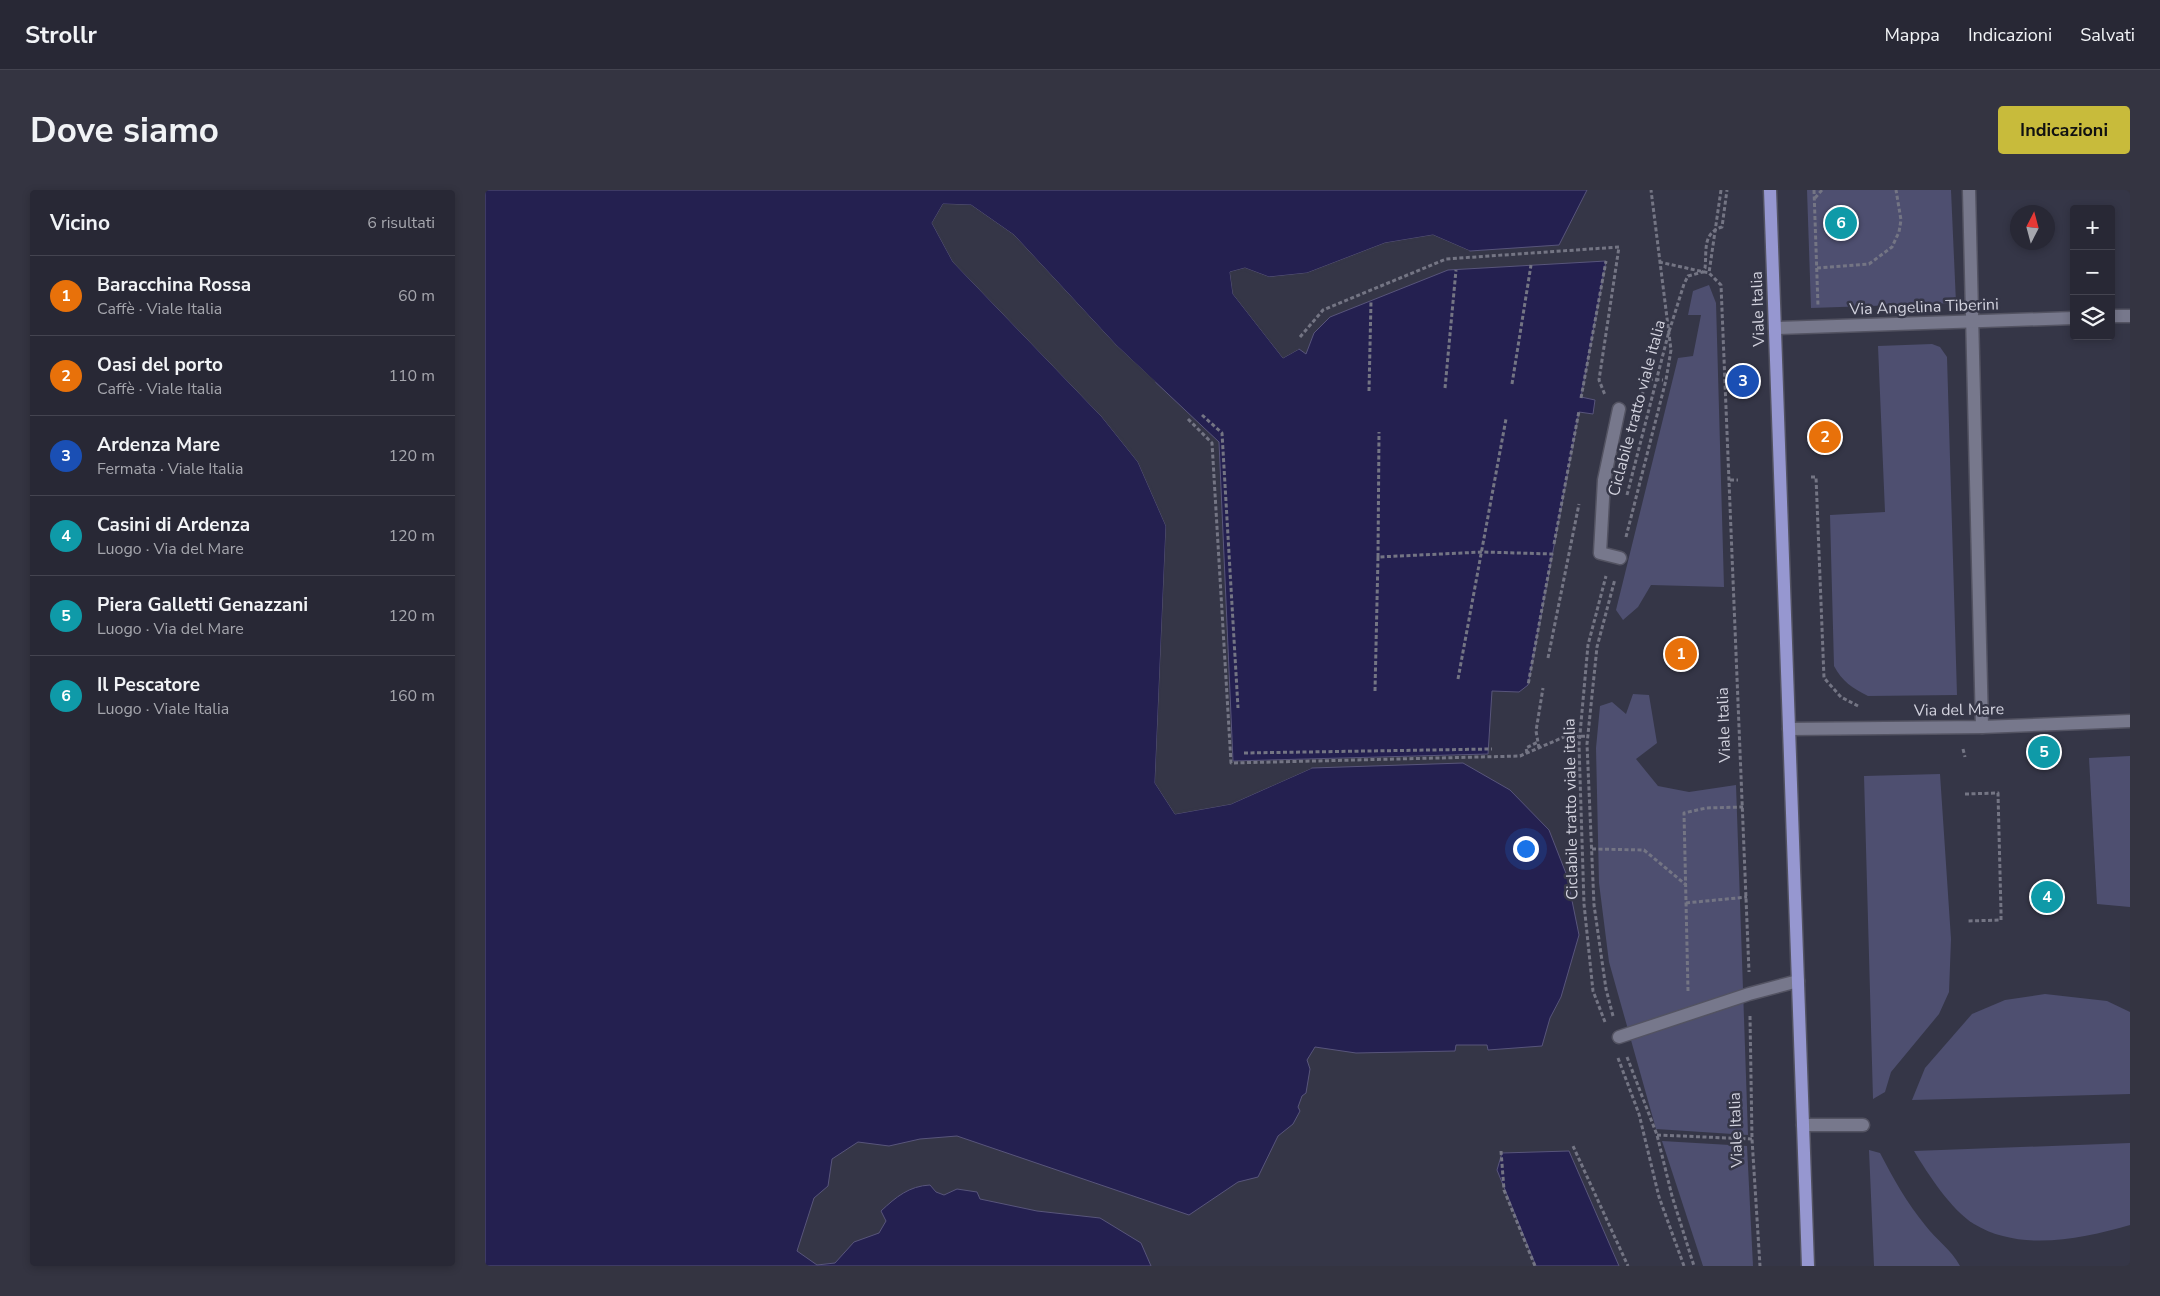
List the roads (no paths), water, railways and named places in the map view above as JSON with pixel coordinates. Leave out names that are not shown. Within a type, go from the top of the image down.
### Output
[{"type":"main road","name":"Viale Italia","points":[[1770,190],[1808,1266]]},
{"type":"street","points":[[1969,190],[1982,727]]},
{"type":"street","points":[[2115,316],[2130,316]]},
{"type":"street","name":"Via Angelina Tiberini","points":[[1775,328],[2070,318]]},
{"type":"street","points":[[1616,557],[1600,553],[1604,480],[1619,409]]},
{"type":"street","name":"Via del Mare","points":[[1789,729],[1982,727],[2130,721]]},
{"type":"street","points":[[1619,1037],[1749,994],[1799,981]]},
{"type":"street","points":[[1803,1125],[1863,1125]]},
{"type":"place","name":"Il Pescatore","points":[[1841,223]]},
{"type":"place","name":"Ardenza Mare","points":[[1743,381]]},
{"type":"place","name":"Oasi del porto","points":[[1825,437]]},
{"type":"place","name":"Baracchina Rossa","points":[[1681,654]]},
{"type":"place","name":"Piera Galletti Genazzani","points":[[2044,752]]},
{"type":"place","name":"Casini di Ardenza","points":[[2047,897]]}]
